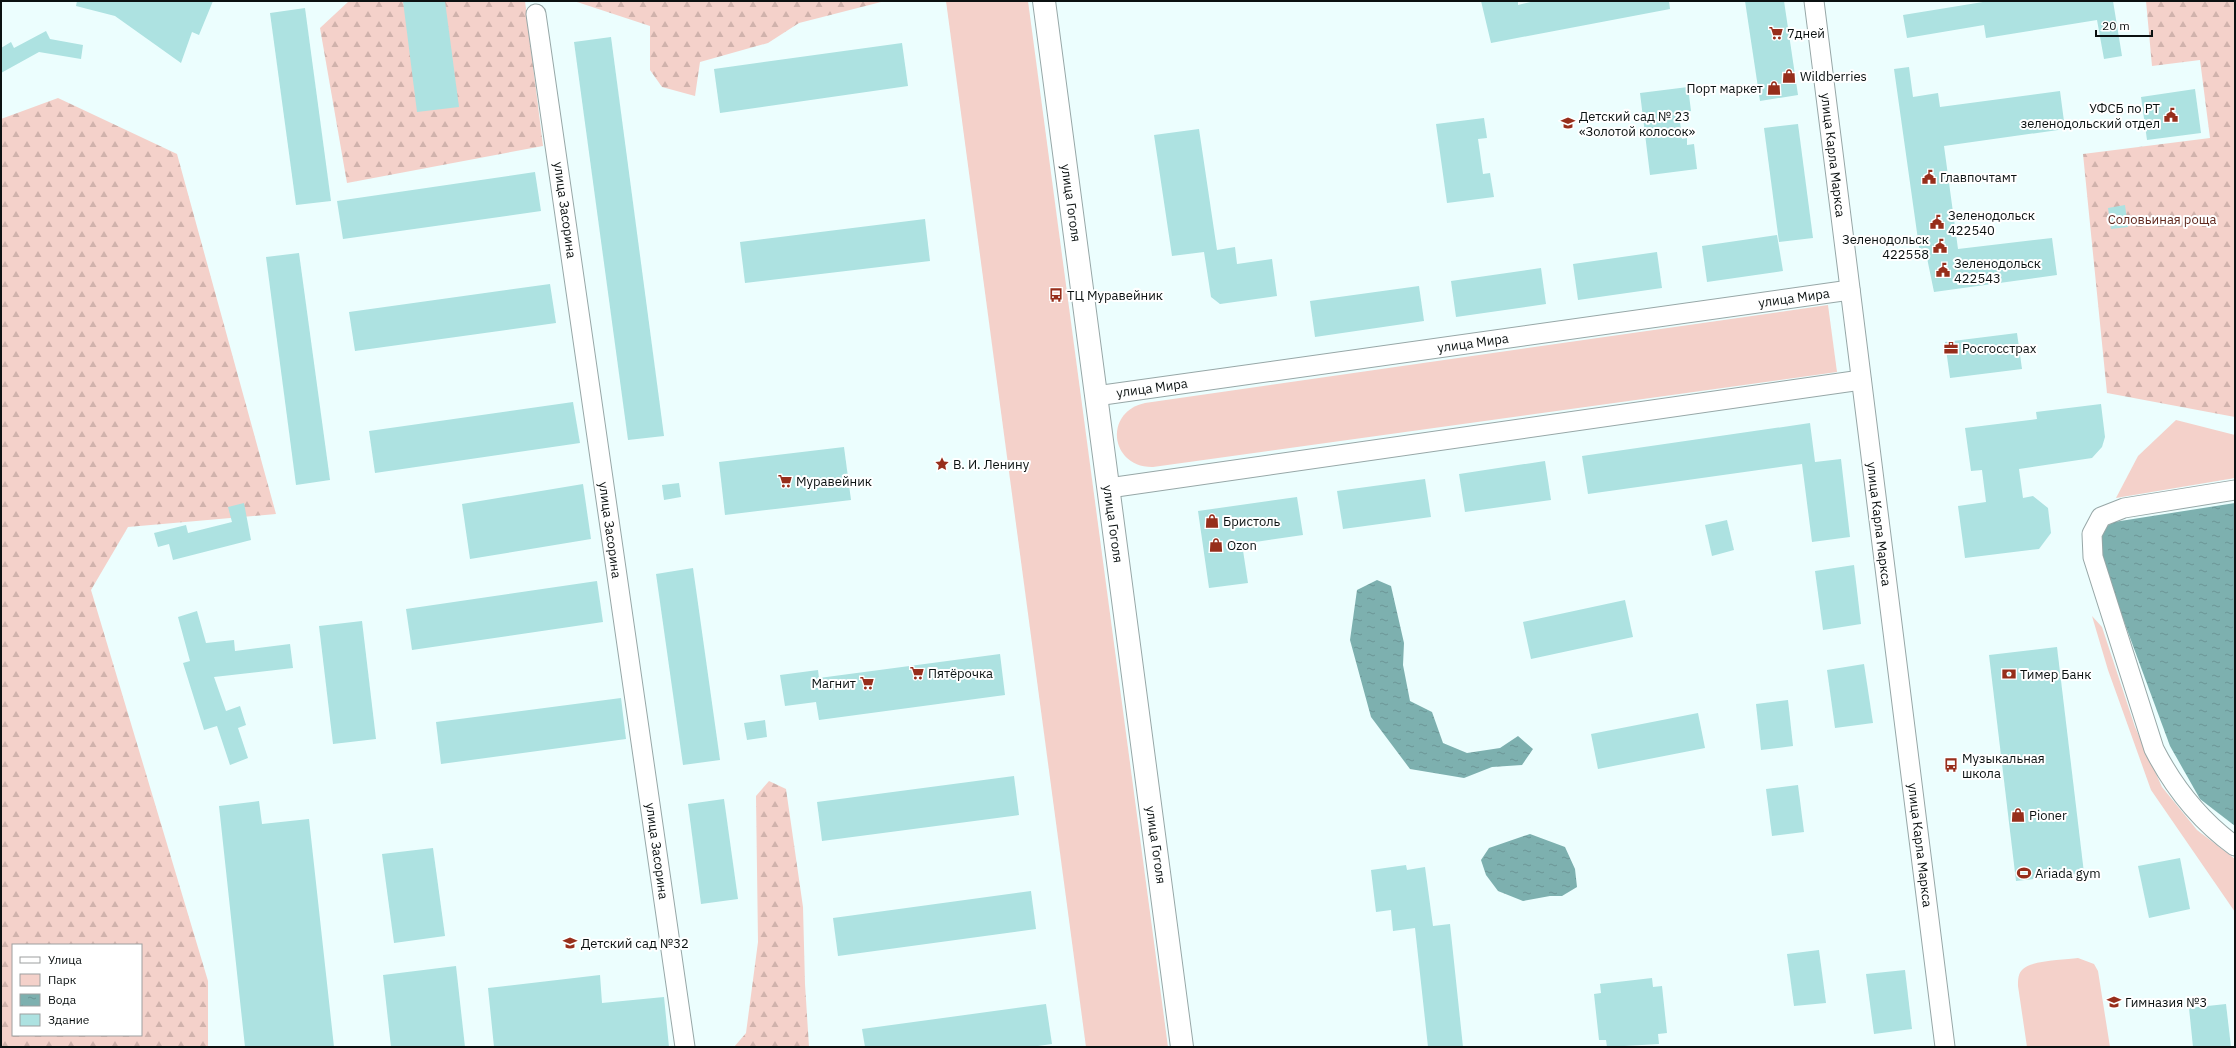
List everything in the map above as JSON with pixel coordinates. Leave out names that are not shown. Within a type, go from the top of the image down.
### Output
[{"type":"main road","name":"улица Гоголя","points":[[1044,1],[1182,1047]]},
{"type":"street","name":"улица Карла Маркса","points":[[1814,1],[1945,1047]]},
{"type":"street","name":"улица Засорина","points":[[536,14],[685,1047]]},
{"type":"street","name":"улица Мира","points":[[1096,396],[1850,290]]},
{"type":"street","points":[[1109,488],[1861,380]]},
{"type":"street","points":[[2235,490],[2124,508],[2101,517],[2092,534],[2093,557],[2154,748],[2168,775],[2190,807],[2218,834],[2235,846]]},
{"type":"green space","points":[[349,1],[525,1],[543,146],[347,183],[320,28]]},
{"type":"green space","points":[[574,1],[885,1],[799,23],[768,43],[700,62],[695,96],[662,87],[650,70],[650,26]]},
{"type":"green space","points":[[946,1],[1028,1],[1168,1047],[1086,1047]]},
{"type":"green space","name":"Соловьиная роща","points":[[2146,1],[2235,1],[2235,417],[2107,393],[2083,154],[2210,138],[2200,60],[2152,66]]},
{"type":"green space","points":[[58,98],[177,154],[276,514],[128,527],[91,590],[208,981],[208,1047],[1,1047],[1,119]]},
{"type":"green space","points":[[1828,305],[1837,372],[1153,467],[1139,465],[1128,459],[1120,450],[1117,439],[1118,427],[1122,417],[1132,408],[1145,403]]},
{"type":"green space","points":[[2176,420],[2235,435],[2235,478],[2116,498],[2138,456]]},
{"type":"green space","points":[[2092,616],[2102,627],[2135,727],[2162,787],[2197,830],[2235,859],[2235,912],[2151,790],[2108,670]]},
{"type":"green space","points":[[769,781],[786,789],[803,907],[805,984],[809,1047],[734,1047],[746,1033],[758,942],[756,796]]},
{"type":"green space","points":[[2078,958],[2094,964],[2098,971],[2110,1047],[2027,1047],[2018,986],[2020,972],[2027,966],[2034,964]]},
{"type":"water","points":[[2235,503],[2235,826],[2200,799],[2170,746],[2115,597],[2101,551],[2102,536],[2107,526],[2114,522]]},
{"type":"water","points":[[1377,580],[1391,586],[1404,643],[1403,665],[1410,701],[1432,712],[1443,743],[1467,753],[1500,748],[1518,736],[1533,749],[1522,765],[1492,767],[1464,778],[1410,769],[1371,717],[1350,640],[1357,590]]},
{"type":"water","points":[[1530,834],[1565,847],[1575,869],[1577,887],[1562,896],[1550,896],[1523,901],[1498,891],[1486,875],[1481,860],[1489,848]]},
{"type":"building","points":[[77,1],[213,1],[199,35],[192,32],[181,63],[115,16],[76,6]]},
{"type":"building","points":[[403,1],[445,1],[459,107],[417,112]]},
{"type":"building","points":[[1481,1],[1518,1],[1518,5],[1535,1],[1669,1],[1670,9],[1491,43]]},
{"type":"building","points":[[1745,1],[1784,1],[1798,95],[1760,101]]},
{"type":"building","points":[[1989,1],[2113,1],[2122,56],[2104,59],[2097,20],[1986,38],[1984,25],[1907,38],[1903,15]]},
{"type":"building","points":[[305,8],[331,201],[296,205],[270,13]]},
{"type":"building","points":[[46,31],[50,39],[83,45],[81,59],[39,52],[1,73],[1,48],[11,42],[14,48]]},
{"type":"building","points":[[611,37],[664,436],[628,440],[574,42]]},
{"type":"building","points":[[902,43],[908,86],[720,113],[714,69]]},
{"type":"building","points":[[1909,67],[1913,97],[1938,93],[1940,107],[2060,91],[2065,129],[1944,146],[1958,249],[2052,238],[2057,275],[1934,292],[1926,253],[1920,254],[1894,69]]},
{"type":"building","points":[[1688,87],[1691,111],[1679,113],[1682,139],[1687,138],[1687,145],[1694,144],[1697,169],[1650,175],[1640,93]]},
{"type":"building","name":"УФСБ по РТ зеленодольский отдел","points":[[2195,89],[2201,133],[2147,140],[2141,97]]},
{"type":"building","points":[[1484,118],[1487,138],[1478,139],[1483,174],[1490,173],[1494,197],[1447,203],[1436,124]]},
{"type":"building","points":[[1798,124],[1813,238],[1779,242],[1764,128]]},
{"type":"building","points":[[1199,129],[1217,250],[1235,247],[1237,264],[1272,259],[1277,296],[1220,304],[1211,297],[1204,252],[1172,256],[1154,135]]},
{"type":"building","points":[[535,172],[541,211],[343,239],[337,201]]},
{"type":"building","points":[[2125,205],[2128,227],[2111,229],[2108,208]]},
{"type":"building","points":[[925,219],[930,261],[745,283],[740,242]]},
{"type":"building","points":[[1777,235],[1783,271],[1707,282],[1702,246]]},
{"type":"building","points":[[1657,252],[1662,288],[1578,300],[1573,264]]},
{"type":"building","points":[[299,253],[330,480],[296,485],[266,257]]},
{"type":"building","points":[[1541,268],[1546,304],[1456,317],[1451,281]]},
{"type":"building","points":[[550,284],[556,323],[355,351],[349,312]]},
{"type":"building","points":[[1419,286],[1424,321],[1315,337],[1310,301]]},
{"type":"building","points":[[2017,333],[2022,369],[1950,378],[1945,342]]},
{"type":"building","points":[[573,402],[580,443],[375,473],[369,431]]},
{"type":"building","points":[[2101,404],[2105,437],[2102,447],[2092,458],[2019,469],[2023,498],[2033,496],[2048,508],[2051,533],[2039,549],[1965,558],[1958,506],[1986,502],[1982,470],[1971,471],[1965,428],[2037,419],[2036,412]]},
{"type":"building","points":[[1810,423],[1815,462],[1841,459],[1850,537],[1812,542],[1802,464],[1588,494],[1582,456]]},
{"type":"building","name":"Муравейник","points":[[844,447],[851,500],[725,515],[719,462]]},
{"type":"building","points":[[1545,461],[1551,500],[1465,512],[1459,474]]},
{"type":"building","points":[[1425,479],[1431,517],[1343,529],[1337,491]]},
{"type":"building","points":[[679,483],[681,497],[664,500],[662,485]]},
{"type":"building","points":[[583,484],[591,539],[470,559],[462,504]]},
{"type":"building","points":[[1297,497],[1303,535],[1242,544],[1248,583],[1209,588],[1198,511]]},
{"type":"building","points":[[244,503],[251,540],[173,560],[169,544],[158,547],[154,533],[186,525],[188,533],[232,522],[228,507]]},
{"type":"building","points":[[1727,520],[1734,550],[1712,556],[1705,525]]},
{"type":"building","points":[[1854,565],[1861,624],[1823,630],[1815,571]]},
{"type":"building","points":[[693,568],[720,760],[683,765],[656,574]]},
{"type":"building","points":[[597,581],[603,622],[412,650],[406,609]]},
{"type":"building","points":[[1625,600],[1633,637],[1531,659],[1523,622]]},
{"type":"building","points":[[197,611],[206,643],[234,640],[235,651],[290,644],[293,668],[214,677],[226,711],[240,706],[246,725],[238,728],[248,758],[230,765],[217,726],[204,730],[183,663],[190,661],[178,617]]},
{"type":"building","points":[[362,621],[376,739],[333,744],[319,626]]},
{"type":"building","points":[[2057,647],[2084,873],[2016,881],[1989,655]]},
{"type":"building","points":[[1000,654],[1005,695],[819,720],[816,702],[785,706],[780,675],[818,670],[819,678]]},
{"type":"building","points":[[1864,664],[1873,723],[1835,728],[1827,670]]},
{"type":"building","points":[[621,698],[626,739],[441,764],[436,722]]},
{"type":"building","points":[[1788,700],[1793,746],[1761,750],[1756,704]]},
{"type":"building","points":[[1698,713],[1705,748],[1598,769],[1591,734]]},
{"type":"building","points":[[765,720],[767,737],[747,740],[744,723]]},
{"type":"building","points":[[1014,776],[1019,815],[822,841],[817,802]]},
{"type":"building","points":[[1798,785],[1804,832],[1772,836],[1766,789]]},
{"type":"building","points":[[724,799],[738,899],[701,904],[688,804]]},
{"type":"building","points":[[259,801],[262,824],[309,819],[334,1047],[245,1047],[219,806]]},
{"type":"building","points":[[433,848],[445,936],[394,943],[382,854]]},
{"type":"building","points":[[2180,858],[2190,909],[2149,918],[2138,866]]},
{"type":"building","points":[[1406,865],[1407,870],[1425,867],[1433,926],[1450,924],[1463,1047],[1428,1047],[1415,928],[1393,931],[1391,910],[1376,912],[1371,870]]},
{"type":"building","points":[[1031,891],[1036,929],[838,956],[833,918]]},
{"type":"building","points":[[1819,950],[1826,1003],[1794,1006],[1787,954]]},
{"type":"building","points":[[456,966],[465,1047],[391,1047],[383,975]]},
{"type":"building","points":[[1905,970],[1912,1029],[1874,1034],[1866,974]]},
{"type":"building","points":[[600,975],[602,1003],[664,997],[669,1047],[494,1047],[488,988]]},
{"type":"building","points":[[1652,978],[1653,987],[1662,986],[1667,1033],[1658,1034],[1659,1044],[1607,1047],[1606,1040],[1599,1040],[1594,994],[1601,993],[1600,984]]},
{"type":"building","points":[[1046,1004],[1052,1044],[1031,1047],[865,1047],[862,1029]]},
{"type":"building","points":[[2226,1004],[2231,1047],[2193,1047],[2189,1008]]},
{"type":"place","name":"7дней","points":[[1776,33]]},
{"type":"place","name":"Wildberries","points":[[1789,76]]},
{"type":"place","name":"Порт маркет","points":[[1774,88]]},
{"type":"place","name":"УФСБ по РТ зеленодольский отдел","points":[[2171,115]]},
{"type":"place","name":"Детский сад № 23 «Золотой колосок»","points":[[1568,123]]},
{"type":"place","name":"Главпочтамт","points":[[1929,177]]},
{"type":"place","name":"Зеленодольск 422540","points":[[1937,222]]},
{"type":"place","name":"Зеленодольск 422558","points":[[1940,246]]},
{"type":"place","name":"Зеленодольск 422543","points":[[1943,270]]},
{"type":"place","name":"ТЦ Муравейник","points":[[1056,295]]},
{"type":"place","name":"Росгосстрах","points":[[1951,348]]},
{"type":"place","name":"В. И. Ленину","points":[[942,464]]},
{"type":"place","name":"Муравейник","points":[[785,481]]},
{"type":"place","name":"Бристоль","points":[[1212,521]]},
{"type":"place","name":"Ozon","points":[[1216,545]]},
{"type":"place","name":"Пятёрочка","points":[[917,673]]},
{"type":"place","name":"Тимер Банк","points":[[2009,674]]},
{"type":"place","name":"Магнит","points":[[867,683]]},
{"type":"place","name":"Музыкальная школа","points":[[1951,765]]},
{"type":"place","name":"Pioner","points":[[2018,815]]},
{"type":"place","name":"Ariada gym","points":[[2024,873]]},
{"type":"place","name":"Детский сад №32","points":[[570,943]]},
{"type":"place","name":"Гимназия №3","points":[[2114,1002]]}]
